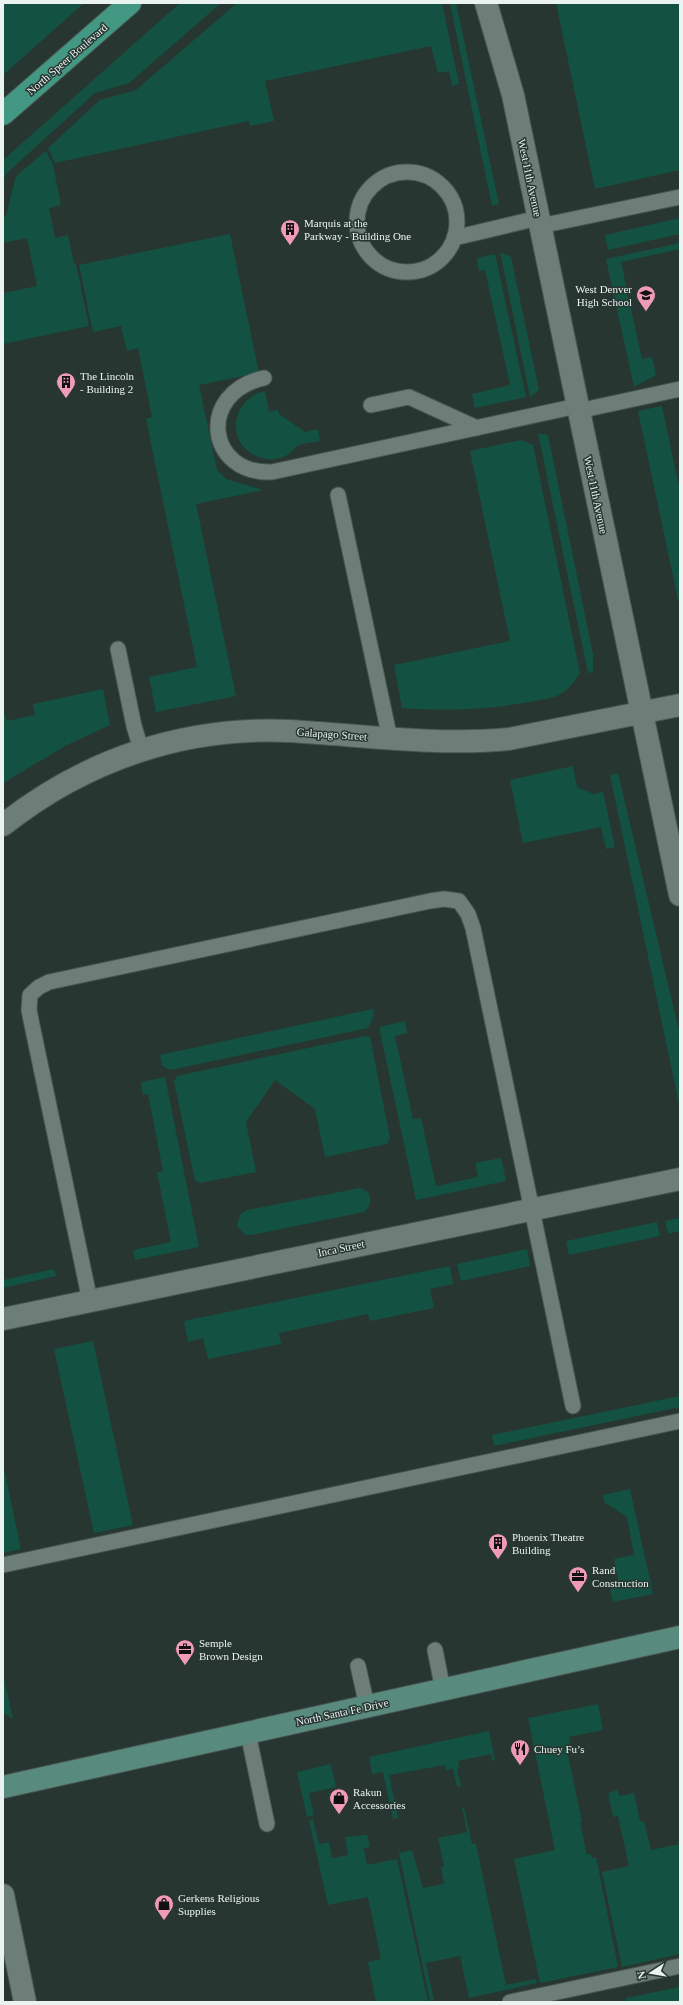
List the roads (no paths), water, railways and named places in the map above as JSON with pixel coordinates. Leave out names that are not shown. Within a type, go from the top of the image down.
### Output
[{"type":"main road","name":"North Speer Boulevard","points":[[3,114],[130,3]]},
{"type":"main road","name":"North Santa Fe Drive","points":[[3,1787],[680,1637]]},
{"type":"street","name":"West 11th Avenue","points":[[486,3],[512,95],[680,895]]},
{"type":"street","name":"West 11th Avenue","points":[[500,3],[512,95]]},
{"type":"street","name":"Galapago Street","points":[[3,825],[53,789],[94,768],[142,749],[192,737],[253,731],[288,731],[463,742],[489,741],[509,739],[680,705]]},
{"type":"street","name":"Inca Street","points":[[3,1319],[680,1179]]},
{"type":"street","points":[[3,1895],[9,1951],[26,2002]]},
{"type":"lane","points":[[406,172],[422,175],[436,182],[445,190],[452,201],[456,213],[457,225],[454,238],[448,252],[437,263],[423,270],[408,273],[392,270],[378,263],[367,252],[360,238],[357,223],[359,207],[366,193],[377,182],[391,175],[406,172]]},
{"type":"lane","points":[[454,238],[680,197]]},
{"type":"lane","points":[[264,378],[242,385],[236,390],[224,403],[218,420],[218,432],[222,445],[229,456],[239,466],[260,473],[272,472],[477,428],[680,389]]},
{"type":"lane","points":[[371,405],[409,397],[477,428]]},
{"type":"lane","points":[[338,495],[390,738]]},
{"type":"lane","points":[[118,650],[134,726],[142,749]]},
{"type":"lane","points":[[90,1301],[29,1010],[30,995],[39,987],[49,982],[430,901],[444,899],[459,901],[471,921],[574,1406]]},
{"type":"lane","points":[[3,1565],[680,1421]]},
{"type":"lane","points":[[435,1650],[443,1690]]},
{"type":"lane","points":[[358,1666],[367,1706]]},
{"type":"lane","points":[[248,1733],[268,1824]]},
{"type":"lane","points":[[510,2002],[680,1966]]},
{"type":"place","name":"Marquis at the Parkway - Building One","points":[[290,246]]},
{"type":"place","name":"West Denver High School","points":[[646,312]]},
{"type":"place","name":"The Lincoln - Building 2","points":[[66,399]]},
{"type":"place","name":"Phoenix Theatre Building","points":[[498,1560]]},
{"type":"place","name":"Rand Construction","points":[[578,1593]]},
{"type":"place","name":"Semple Brown Design","points":[[185,1666]]},
{"type":"place","name":"Chuey Fu’s","points":[[520,1766]]},
{"type":"place","name":"Rakun Accessories","points":[[339,1815]]},
{"type":"place","name":"Gerkens Religious Supplies","points":[[164,1921]]}]
